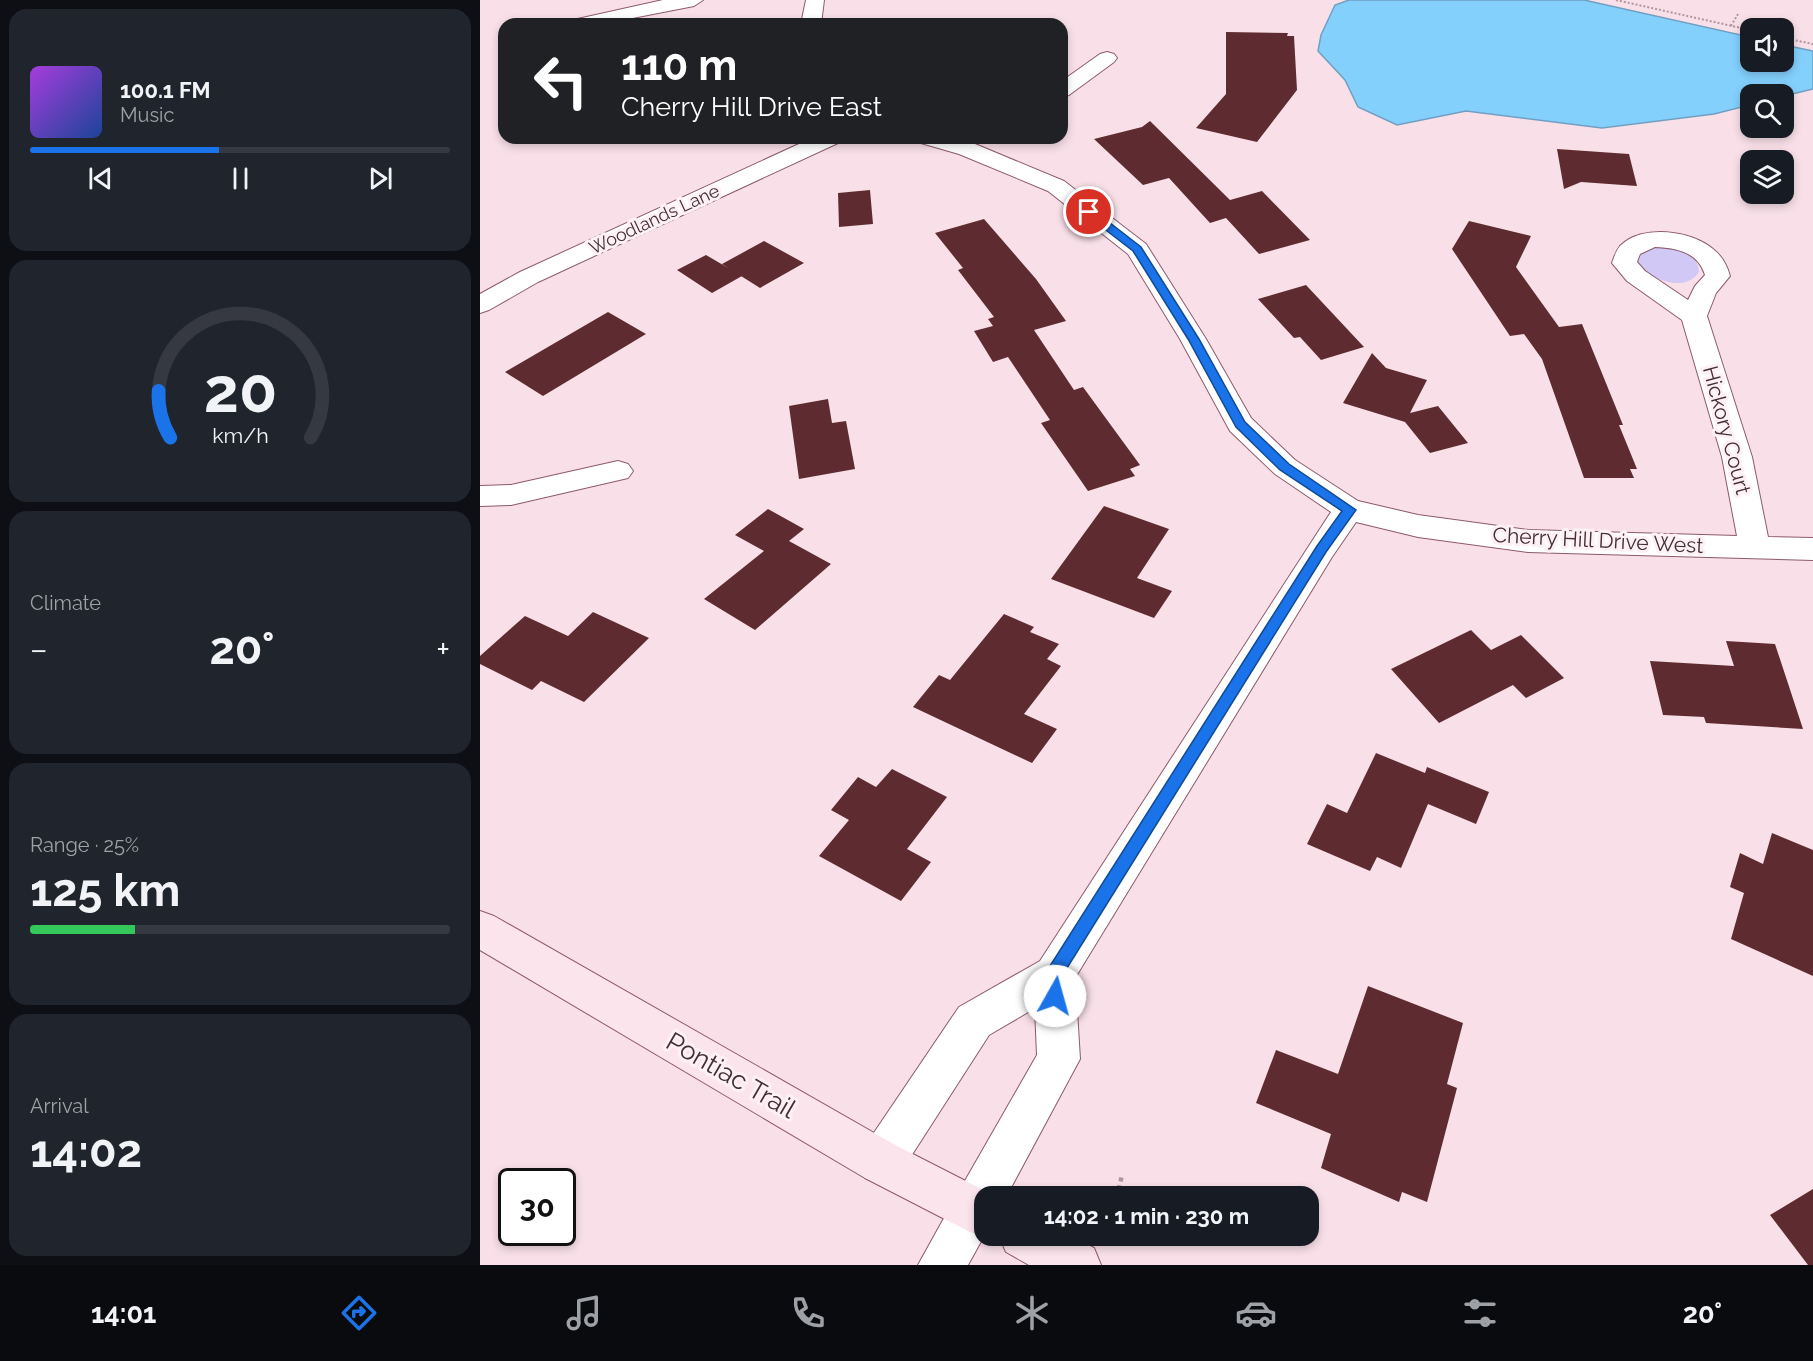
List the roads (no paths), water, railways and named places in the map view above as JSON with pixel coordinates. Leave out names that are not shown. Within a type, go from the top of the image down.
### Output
[{"type":"main road","name":"Pontiac Trail","points":[[480,929],[881,1162],[974,1209]]},
{"type":"main road","points":[[1039,1246],[1068,1263]]},
{"type":"street","points":[[602,18],[694,0]]},
{"type":"street","points":[[812,18],[815,0]]},
{"type":"street","points":[[1068,87],[1107,58]]},
{"type":"street","name":"Woodlands Lane","points":[[480,305],[540,272],[817,144]]},
{"type":"street","points":[[881,1162],[974,1021],[1054,975],[1321,549],[1349,510],[1284,467],[1240,424],[1193,339],[1137,249],[1056,186],[976,144]]},
{"type":"street","name":"Hickory Court","points":[[1694,316],[1737,457],[1754,546]]},
{"type":"street","points":[[480,496],[511,495],[618,471]]},
{"type":"street","name":"Cherry Hill Drive West","points":[[1349,510],[1418,526],[1527,541],[1813,549]]},
{"type":"street","points":[[993,1186],[1059,1059],[1054,975]]},
{"type":"street","points":[[942,1265],[974,1219]]},
{"type":"water","points":[[1349,0],[1584,0],[1740,35],[1740,72],[1794,72],[1794,47],[1813,51],[1813,89],[1794,94],[1794,84],[1740,84],[1740,108],[1714,114],[1602,128],[1466,111],[1397,125],[1358,107],[1345,80],[1318,51],[1321,35],[1335,5]]}]
